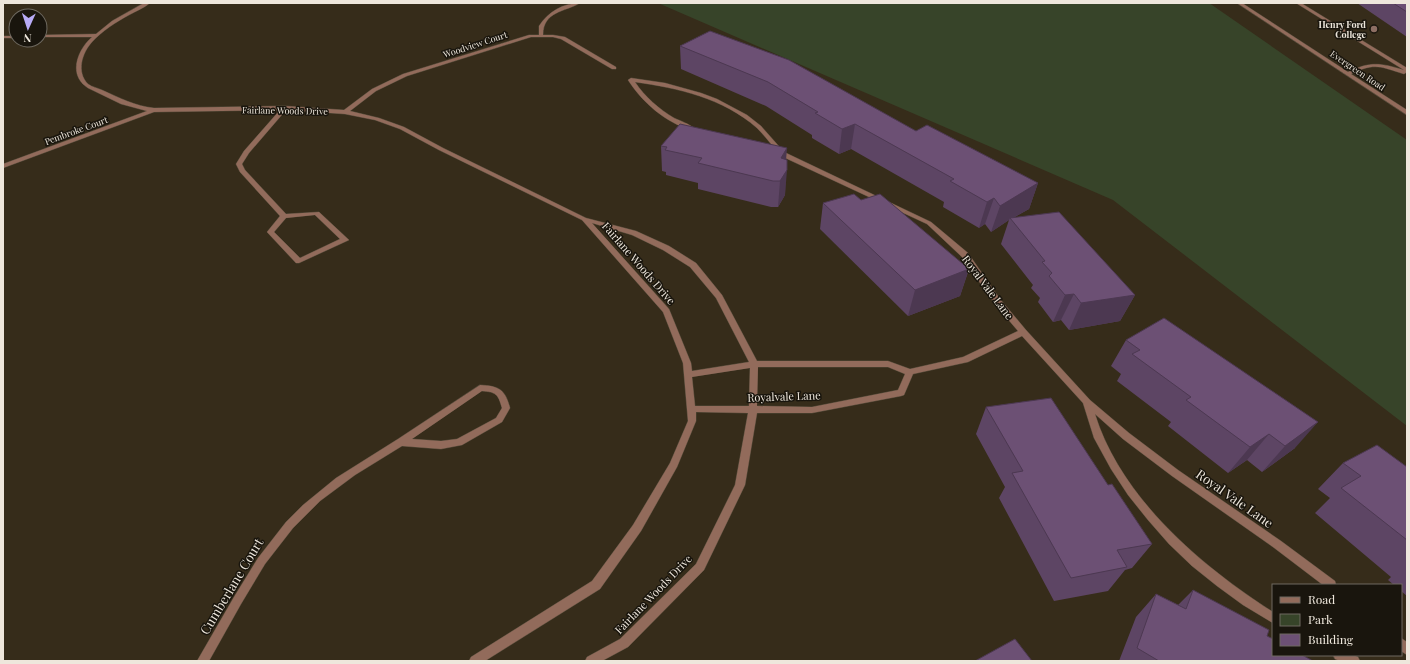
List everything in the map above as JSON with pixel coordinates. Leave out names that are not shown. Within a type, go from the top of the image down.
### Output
[{"type":"street","name":"Fairlane Woods Drive","points":[[148,3],[120,19],[97,35],[86,46],[80,57],[78,69],[82,80],[88,86],[122,103],[138,108],[154,110],[285,108],[345,112],[377,119],[402,128],[441,149],[584,219],[634,233],[666,248],[693,265],[719,297],[754,364],[753,410],[740,485],[700,567],[624,643],[591,661]]},
{"type":"street","points":[[541,35],[541,26],[551,14],[558,9],[578,3]]},
{"type":"street","name":"Evergreen Road","points":[[1239,3],[1407,113]]},
{"type":"street","points":[[1298,3],[1407,70]]},
{"type":"street","points":[[48,36],[97,35]]},
{"type":"street","name":"Woodview Court","points":[[345,112],[374,90],[406,76],[519,38],[541,35],[563,38],[614,68]]},
{"type":"street","points":[[1348,74],[1368,64],[1380,64],[1407,73]]},
{"type":"street","name":"Royal Vale Lane","points":[[698,131],[665,115],[650,104],[638,92],[631,80],[655,82],[678,88],[704,95],[725,105],[759,127],[783,154]]},
{"type":"street","points":[[284,216],[242,171],[239,164],[246,152],[285,108]]},
{"type":"street","name":"Pembroke Court","points":[[3,166],[154,110]]},
{"type":"street","name":"Royal Vale Lane","points":[[768,151],[783,154],[929,224],[946,237],[965,255],[998,301],[1023,332],[1087,402],[1126,436],[1175,473],[1276,544],[1330,584]]},
{"type":"street","points":[[316,213],[345,240],[299,261],[270,232],[284,216],[316,213]]},
{"type":"street","name":"Fairlane Woods Drive","points":[[475,661],[596,585],[637,528],[674,464],[692,421],[687,363],[666,311],[584,219]]},
{"type":"street","points":[[688,375],[754,364],[888,364],[910,372],[965,360],[1023,332]]},
{"type":"street","name":"Royalvale Lane","points":[[691,409],[812,410],[901,393],[910,372]]},
{"type":"street","name":"Cumberlane Court","points":[[203,661],[257,566],[280,535],[307,507],[336,483],[401,442],[480,388],[495,388],[504,396],[506,408],[499,420],[459,442],[441,445],[401,442]]},
{"type":"street","name":"Royal Vale Lane","points":[[1087,402],[1099,437],[1122,479],[1155,523],[1202,568],[1272,617]]},
{"type":"street","points":[[1342,656],[1354,661]]},
{"type":"green space","points":[[658,3],[1209,3],[1407,140],[1407,426],[1113,200]]},
{"type":"building","points":[[1393,3],[1407,3],[1407,12]]},
{"type":"building","points":[[710,31],[789,60],[916,131],[927,125],[1038,183],[1000,206],[994,198],[987,202],[950,181],[954,179],[855,124],[842,129],[815,113],[818,112],[768,82],[680,46]]},
{"type":"building","points":[[680,124],[787,148],[781,158],[787,160],[787,170],[780,181],[773,181],[698,163],[702,158],[665,150],[667,147],[661,146]]},
{"type":"building","points":[[854,194],[861,200],[880,194],[969,269],[915,290],[823,203]]},
{"type":"building","points":[[1059,212],[1135,295],[1081,303],[1074,294],[1065,295],[1049,276],[1052,273],[1042,262],[1045,261],[1010,218]]},
{"type":"building","points":[[1164,318],[1318,422],[1285,446],[1269,434],[1250,447],[1186,400],[1191,397],[1132,354],[1140,350],[1126,340]]},
{"type":"building","points":[[1051,398],[1108,485],[1112,484],[1152,544],[1117,550],[1127,567],[1071,578],[1012,473],[1023,471],[986,407]]},
{"type":"building","points":[[1377,445],[1407,467],[1407,540],[1341,488],[1361,476],[1343,463]]},
{"type":"building","points":[[1193,590],[1269,630],[1267,636],[1272,638],[1272,656],[1304,656],[1313,661],[1159,661],[1137,648],[1156,594],[1186,609]]},
{"type":"building","points":[[1015,639],[1032,661],[975,661]]},
{"type":"place","name":"Henry Ford College","points":[[1374,29]]}]
